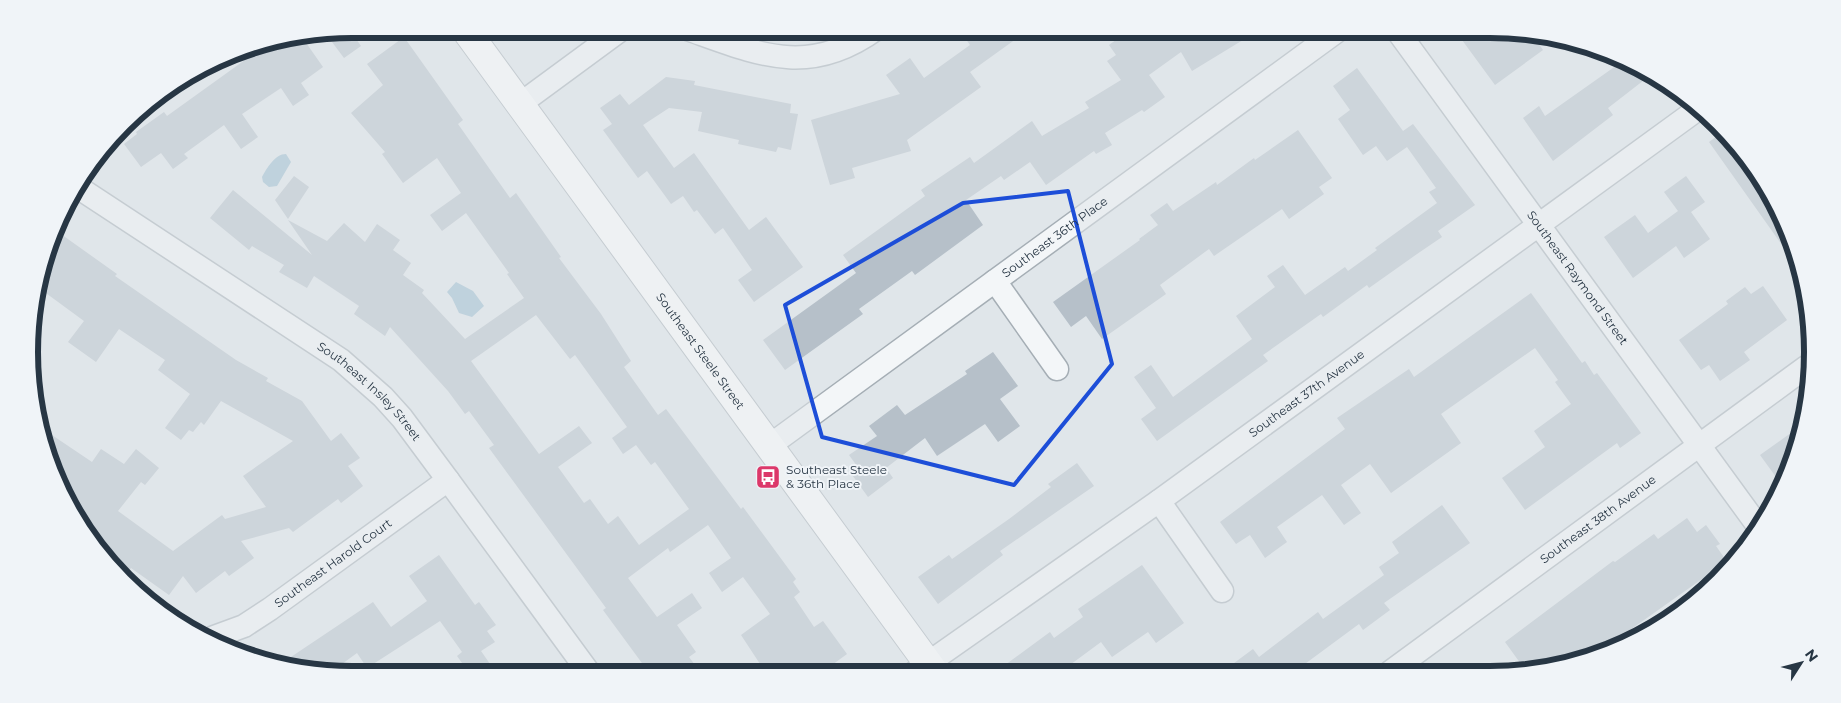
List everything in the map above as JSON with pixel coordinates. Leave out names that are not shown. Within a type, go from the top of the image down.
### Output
[{"type":"street","name":"Southeast Steele Street","points":[[472,38],[769,446],[923,666]]},
{"type":"street","points":[[520,104],[610,38]]},
{"type":"street","points":[[716,38],[776,57],[805,58],[829,52],[860,38]]},
{"type":"street","name":"Southeast 36th Place","points":[[769,446],[1328,38]]},
{"type":"street","name":"Southeast Raymond Street","points":[[1403,38],[1754,521]]},
{"type":"street","name":"Southeast 37th Avenue","points":[[932,666],[1694,112]]},
{"type":"street","name":"Southeast Insley Street","points":[[82,190],[341,360],[376,391],[402,418],[584,666]]},
{"type":"street","points":[[995,281],[1057,369]]},
{"type":"street","name":"Southeast 38th Avenue","points":[[1398,666],[1803,369]]},
{"type":"street","name":"Southeast Harold Court","points":[[218,636],[244,626],[270,609],[448,480]]},
{"type":"street","points":[[1159,501],[1222,591]]},
{"type":"highlighted area","points":[[1068,191],[1112,364],[1014,485],[822,437],[785,305],[963,203]]},
{"type":"water","points":[[286,154],[291,162],[277,186],[269,187],[263,182],[262,177],[278,156]]},
{"type":"water","points":[[456,282],[473,291],[484,306],[472,317],[459,313],[447,292]]},
{"type":"building","points":[[337,38],[355,38],[361,46],[344,58],[332,42]]},
{"type":"building","points":[[405,38],[463,120],[458,124],[510,198],[516,193],[561,257],[559,258],[601,314],[631,361],[624,367],[658,415],[666,409],[741,509],[743,507],[796,579],[793,582],[800,592],[794,597],[814,627],[823,621],[847,654],[831,666],[800,666],[799,664],[796,666],[761,666],[741,635],[770,614],[743,577],[722,592],[709,573],[731,558],[708,525],[670,552],[668,548],[628,578],[657,617],[692,593],[702,608],[677,625],[696,652],[689,657],[696,666],[644,666],[603,610],[606,608],[489,448],[494,445],[469,411],[465,414],[448,391],[390,327],[385,336],[354,314],[359,306],[314,276],[307,288],[279,272],[284,265],[252,246],[249,250],[210,218],[233,190],[312,255],[288,220],[327,241],[344,223],[365,242],[377,224],[400,240],[393,250],[411,263],[403,275],[424,290],[422,293],[465,339],[524,298],[507,274],[509,273],[466,213],[442,231],[430,215],[461,193],[437,158],[403,183],[382,154],[385,152],[351,113],[383,85],[367,64]],"holes":[[[536,315],[570,359],[575,355],[627,427],[612,438],[623,454],[636,445],[651,465],[655,462],[689,509],[639,545],[618,516],[608,524],[590,499],[584,503],[558,467],[592,443],[579,426],[539,454],[471,361]]]},
{"type":"building","points":[[965,38],[1017,38],[970,72],[981,87],[907,140],[911,151],[852,168],[855,178],[830,185],[811,120],[900,94],[886,75],[910,58],[924,78],[970,45]]},
{"type":"building","points":[[1118,38],[1133,38],[1135,41],[1139,38],[1164,38],[1166,41],[1171,38],[1246,38],[1192,71],[1181,52],[1149,75],[1165,97],[1144,112],[1142,110],[1105,133],[1112,145],[1096,154],[1094,151],[1046,185],[1030,162],[1004,180],[1001,176],[966,200],[983,225],[915,275],[912,271],[859,309],[863,314],[785,370],[763,340],[856,273],[843,255],[925,196],[921,190],[970,157],[974,163],[1032,121],[1042,136],[1089,108],[1085,102],[1121,80],[1107,61],[1116,55],[1109,45]]},
{"type":"building","points":[[1461,38],[1510,38],[1537,41],[1543,50],[1495,85]]},
{"type":"building","points":[[305,41],[323,67],[301,83],[309,95],[293,106],[281,88],[242,114],[258,137],[241,149],[224,125],[184,154],[188,158],[173,169],[161,153],[141,167],[124,144],[137,134],[136,132],[164,112],[167,116],[255,53],[270,48]]},
{"type":"building","points":[[1618,65],[1645,79],[1608,108],[1613,115],[1553,161],[1523,118],[1539,106],[1545,116]]},
{"type":"building","points":[[1357,68],[1403,131],[1413,124],[1475,205],[1438,231],[1442,237],[1369,288],[1367,285],[1323,317],[1321,314],[1263,355],[1268,361],[1157,441],[1141,419],[1156,408],[1134,377],[1151,365],[1173,397],[1252,339],[1236,316],[1275,287],[1267,276],[1283,265],[1305,295],[1345,267],[1348,271],[1377,250],[1375,248],[1437,203],[1429,192],[1436,188],[1407,147],[1387,161],[1376,146],[1363,155],[1338,119],[1350,110],[1333,86]]},
{"type":"building","points":[[666,77],[695,81],[694,85],[791,104],[790,113],[798,114],[791,150],[778,147],[776,152],[738,144],[739,140],[698,131],[702,112],[669,108],[643,125],[674,168],[694,153],[749,230],[766,217],[803,267],[754,302],[738,280],[752,270],[723,228],[715,234],[697,210],[694,212],[683,196],[671,204],[647,171],[638,178],[603,130],[612,124],[600,108],[620,94],[629,105]]},
{"type":"building","points":[[1298,130],[1332,178],[1319,187],[1324,194],[1289,219],[1282,209],[1214,256],[1209,249],[1160,285],[1166,294],[1102,339],[1086,316],[1071,327],[1053,302],[1158,225],[1150,215],[1167,203],[1173,211],[1216,182],[1217,185],[1254,158],[1255,160]]},
{"type":"building","points":[[1718,135],[1739,160],[1771,213],[1785,244],[1782,245],[1709,142]]},
{"type":"building","points":[[294,176],[309,187],[288,219],[275,200]]},
{"type":"building","points":[[1686,176],[1705,202],[1691,212],[1710,239],[1684,258],[1676,246],[1633,278],[1604,237],[1635,215],[1648,233],[1678,211],[1664,192]]},
{"type":"building","points":[[60,234],[117,274],[115,276],[236,360],[268,378],[266,381],[302,401],[331,441],[341,433],[360,458],[348,466],[363,486],[341,503],[338,499],[293,532],[289,528],[241,541],[254,558],[229,576],[225,571],[196,593],[183,576],[169,595],[131,568],[128,573],[90,526],[61,472],[48,432],[92,462],[101,449],[124,464],[136,449],[159,468],[145,485],[141,482],[118,511],[173,551],[222,515],[225,519],[266,507],[243,476],[293,441],[221,401],[204,425],[201,422],[193,432],[189,430],[181,440],[165,428],[190,394],[158,370],[165,360],[119,329],[96,362],[68,342],[84,321],[44,291],[48,270]]},
{"type":"building","points":[[1763,286],[1787,320],[1744,352],[1750,360],[1720,381],[1709,365],[1701,370],[1679,340],[1728,304],[1726,301],[1745,287],[1751,294]]},
{"type":"building","points":[[1531,293],[1582,363],[1585,361],[1594,375],[1597,373],[1641,433],[1620,448],[1617,443],[1525,510],[1502,478],[1545,447],[1534,431],[1571,404],[1555,382],[1558,380],[1535,348],[1441,414],[1461,443],[1391,493],[1370,464],[1341,485],[1361,513],[1344,525],[1322,495],[1277,527],[1287,542],[1265,558],[1250,535],[1236,544],[1220,522],[1345,429],[1337,418],[1409,369],[1414,377]]},
{"type":"building","points":[[993,352],[1018,386],[1000,399],[1020,426],[998,442],[985,424],[937,456],[925,438],[886,468],[893,478],[868,497],[850,472],[857,466],[849,455],[877,436],[869,426],[897,405],[905,415],[967,374],[965,371]]},
{"type":"building","points":[[1793,431],[1777,478],[1760,455]]},
{"type":"building","points":[[1077,463],[1094,486],[1000,551],[1003,555],[938,604],[918,577],[949,555],[952,559],[1009,519],[1051,487],[1048,484]]},
{"type":"building","points":[[1442,505],[1470,543],[1384,603],[1390,610],[1363,630],[1359,624],[1302,666],[1230,666],[1253,649],[1259,657],[1318,612],[1323,619],[1384,575],[1379,567],[1399,553],[1392,542]]},
{"type":"building","points":[[1687,518],[1697,532],[1706,525],[1720,544],[1716,546],[1726,560],[1704,582],[1702,579],[1620,637],[1571,655],[1521,664],[1505,642],[1613,561],[1615,562],[1654,534],[1658,539]]},
{"type":"building","points":[[439,555],[475,605],[479,602],[496,625],[487,631],[495,642],[481,651],[491,666],[464,666],[457,656],[462,652],[440,621],[370,666],[366,666],[357,653],[340,665],[288,659],[373,602],[391,627],[427,601],[409,576]]},
{"type":"building","points":[[1142,565],[1184,623],[1156,643],[1148,632],[1112,657],[1101,642],[1068,666],[1004,666],[1050,632],[1054,638],[1083,617],[1078,609]]},
{"type":"place","name":"Southeast Steele & 36th Place","points":[[768,477]]}]
